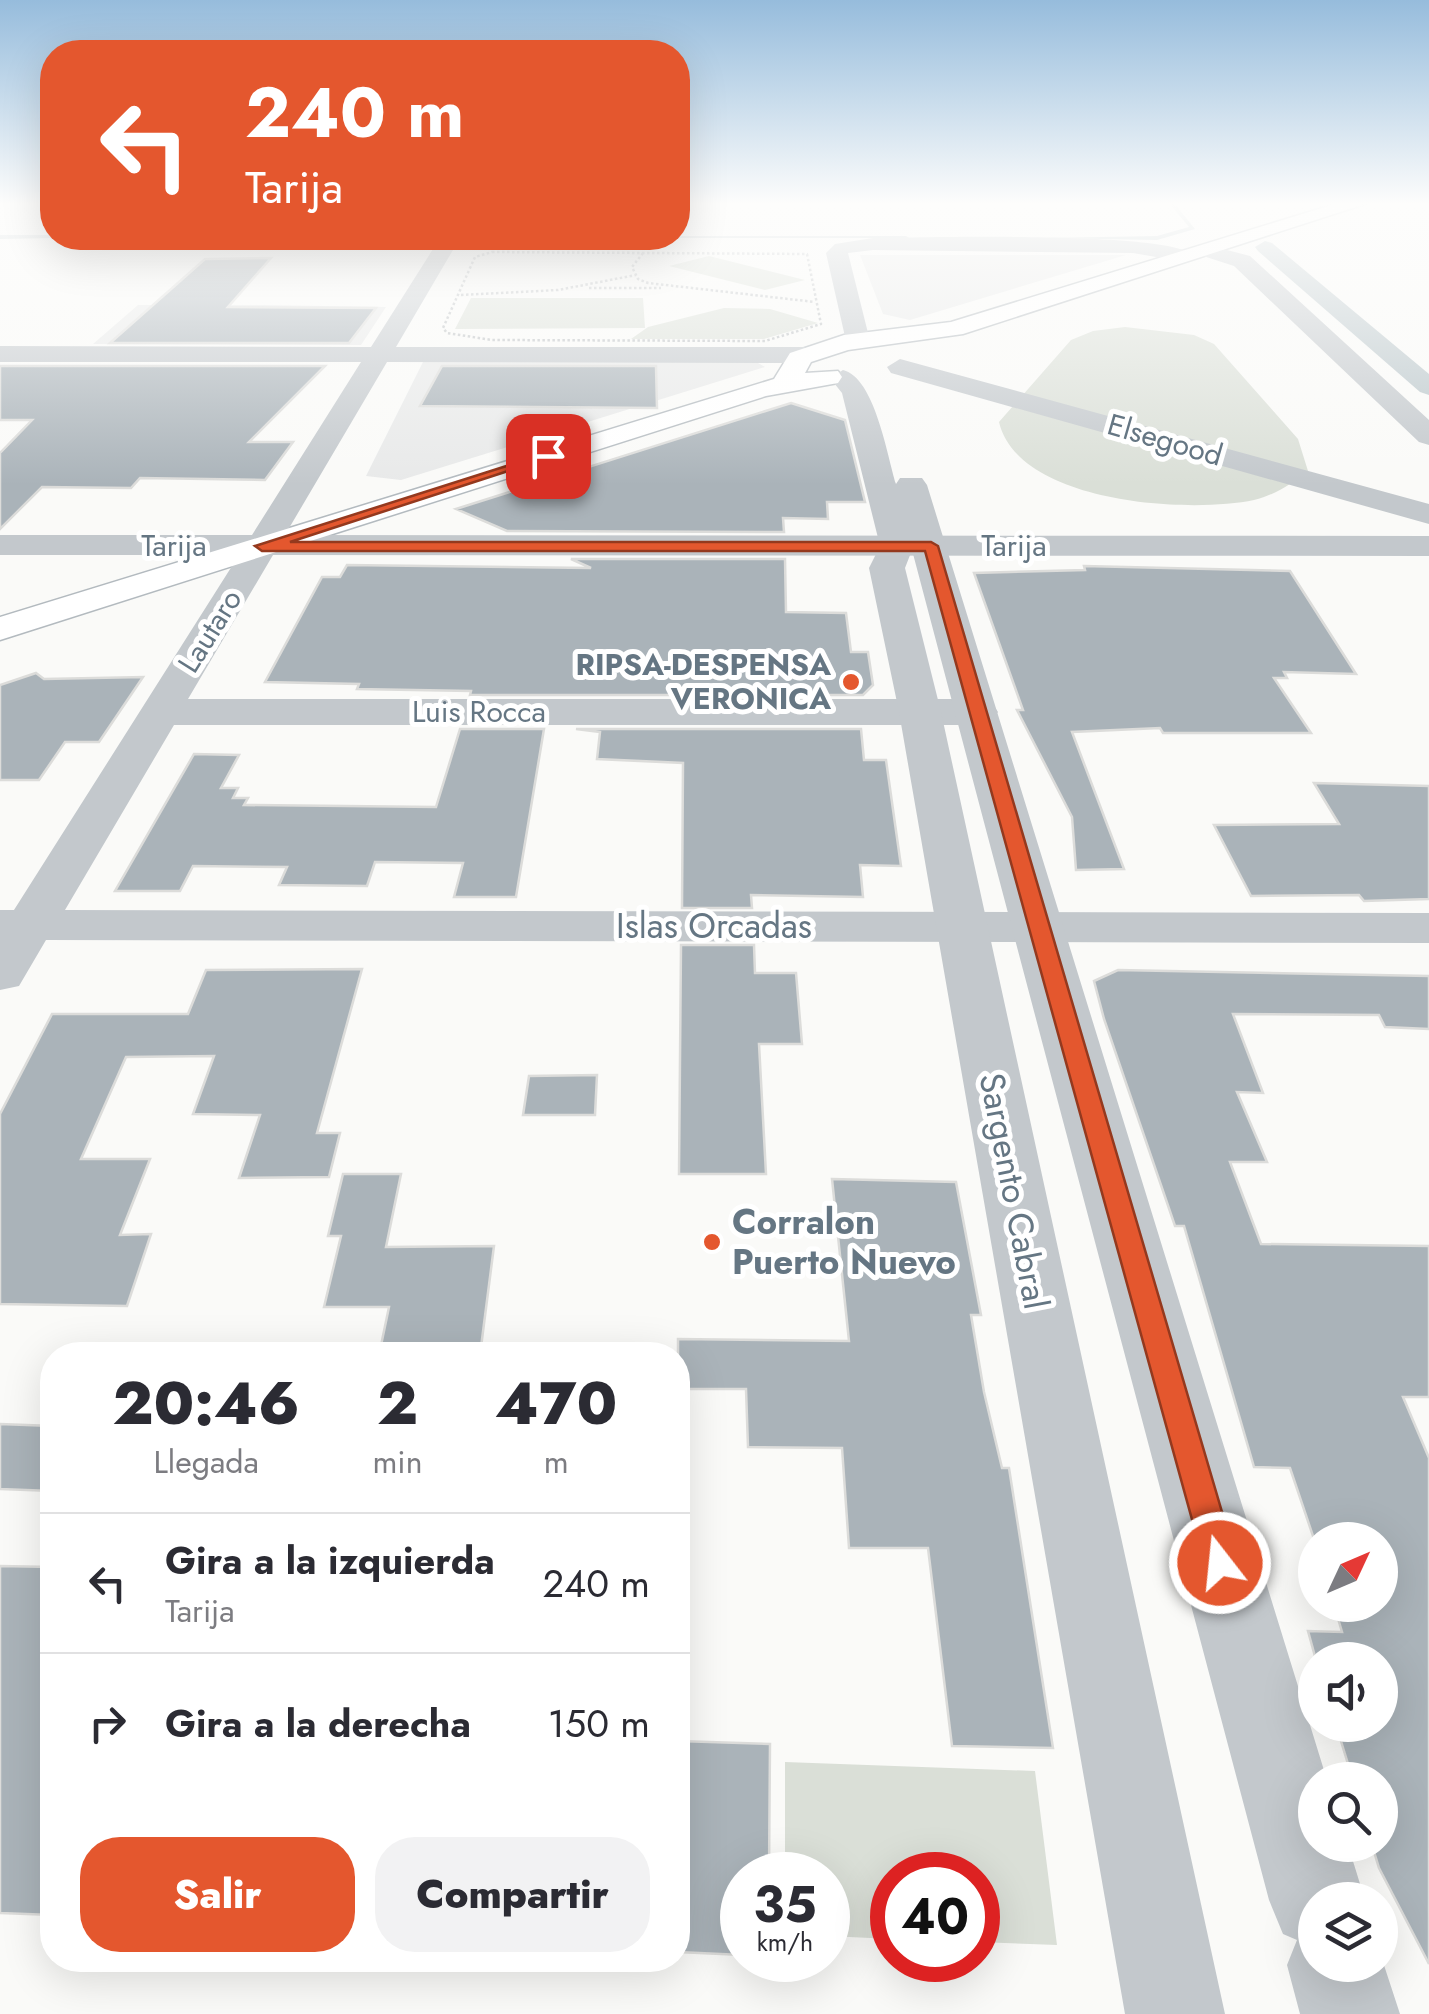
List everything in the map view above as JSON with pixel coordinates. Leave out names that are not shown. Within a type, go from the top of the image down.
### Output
[{"type":"main road","points":[[0,629],[1056,297]]},
{"type":"main road","points":[[856,361],[954,329]]},
{"type":"street","name":"Lautaro","points":[[0,974],[15,925],[160,712],[415,297]]},
{"type":"street","name":"Sargento Cabral","points":[[845,297],[856,361],[856,392],[914,546],[887,568],[1037,927],[1312,1882]]},
{"type":"street","points":[[1280,297],[1429,436]]},
{"type":"street","name":"Elsegood","points":[[0,354],[381,353],[856,361],[1429,514]]},
{"type":"street","name":"Tarija","points":[[0,546],[1429,546]]},
{"type":"street","name":"Luis Rocca","points":[[160,712],[948,712]]},
{"type":"street","name":"Sargento Cabral","points":[[948,712],[962,927],[1175,2014]]},
{"type":"street","name":"Islas Orcadas","points":[[15,925],[1429,928]]},
{"type":"street","points":[[1341,1982],[1350,2014]]},
{"type":"path","points":[[459,297],[443,328],[461,338],[765,341],[820,324],[815,297]]},
{"type":"path","points":[[755,297],[816,302]]},
{"type":"path","points":[[776,297],[779,300]]},
{"type":"shaded area","points":[[876,297],[986,297],[910,320],[883,314]]},
{"type":"shaded area","points":[[471,298],[643,298],[645,328],[455,329]]},
{"type":"shaded area","points":[[138,305],[386,307],[361,345],[93,344]]},
{"type":"shaded area","points":[[724,308],[770,309],[818,323],[764,339],[631,339],[648,327]]},
{"type":"shaded area","points":[[1125,327],[1194,335],[1214,344],[1298,439],[1308,471],[1262,498],[1189,505],[1108,497],[1070,486],[1037,470],[1013,449],[999,422],[1071,340],[1093,331]]},
{"type":"shaded area","points":[[424,360],[753,360],[765,367],[401,480],[366,476]]},
{"type":"shaded area","points":[[785,1762],[1035,1771],[1057,1945],[1000,1943],[1000,1852],[870,1852],[870,1938],[850,1937],[850,1852],[785,1852]]},
{"type":"building","points":[[162,297],[237,297],[228,307],[376,308],[349,343],[110,343]]},
{"type":"building","points":[[0,366],[325,366],[249,442],[293,442],[265,480],[140,478],[131,488],[42,487],[0,529],[0,453],[32,420],[0,420]]},
{"type":"building","points":[[442,366],[656,366],[657,408],[420,406]]},
{"type":"building","points":[[791,403],[845,420],[865,502],[827,502],[828,519],[783,518],[784,532],[507,531],[456,509]]},
{"type":"building","points":[[571,559],[785,559],[786,612],[846,613],[851,652],[868,652],[873,685],[863,695],[470,695],[471,691],[265,682],[322,577],[340,577],[347,565],[591,568]]},
{"type":"building","points":[[1084,566],[1290,571],[1356,674],[1284,672],[1287,678],[1274,678],[1311,733],[1163,733],[1160,728],[1072,732],[1124,869],[1076,870],[1072,817],[1017,710],[1023,710],[974,573],[1085,570]]},
{"type":"building","points":[[36,673],[44,679],[143,677],[99,742],[65,742],[39,780],[0,780],[0,685]]},
{"type":"building","points":[[460,729],[544,729],[516,897],[454,897],[463,863],[375,862],[367,886],[279,885],[287,867],[193,866],[180,891],[115,891],[194,754],[239,755],[221,788],[238,788],[233,798],[248,798],[244,805],[436,807]]},
{"type":"building","points":[[576,729],[861,729],[864,760],[886,760],[901,866],[860,865],[863,897],[751,895],[752,908],[682,908],[683,763],[597,759],[600,732]]},
{"type":"building","points":[[1314,783],[1429,786],[1429,899],[1364,901],[1359,895],[1251,896],[1214,825],[1339,824]]},
{"type":"building","points":[[681,945],[754,945],[755,973],[796,973],[802,1044],[759,1044],[766,1174],[679,1174]]},
{"type":"building","points":[[362,969],[317,1133],[340,1133],[329,1177],[239,1178],[260,1115],[193,1114],[214,1056],[126,1057],[81,1159],[150,1159],[120,1235],[151,1234],[127,1306],[0,1304],[0,1114],[52,1014],[188,1014],[206,970]]},
{"type":"building","points":[[1118,970],[1429,976],[1429,1029],[1385,1027],[1379,1015],[1233,1014],[1263,1093],[1237,1092],[1267,1162],[1230,1162],[1261,1244],[1429,1246],[1429,1397],[1403,1397],[1429,1458],[1429,1964],[1398,1904],[1398,1882],[1386,1882],[1377,1862],[1398,1862],[1398,1762],[1347,1762],[1341,1742],[1398,1742],[1398,1642],[1311,1642],[1308,1631],[1342,1632],[1339,1622],[1398,1622],[1398,1522],[1308,1522],[1290,1468],[1254,1467],[1184,1226],[1175,1226],[1094,981]]},
{"type":"building","points":[[597,1075],[595,1115],[523,1115],[529,1076]]},
{"type":"building","points":[[343,1174],[401,1174],[386,1247],[494,1246],[482,1342],[382,1342],[389,1307],[324,1307],[341,1236],[328,1236]]},
{"type":"building","points":[[832,1179],[956,1182],[981,1315],[971,1315],[984,1392],[1002,1468],[1009,1468],[1053,1748],[952,1746],[928,1548],[849,1548],[842,1448],[748,1447],[746,1389],[690,1389],[690,1342],[678,1339],[849,1341]]},
{"type":"building","points":[[0,1424],[40,1426],[40,1491],[0,1489]]},
{"type":"building","points":[[0,1566],[40,1567],[40,1915],[0,1913]]},
{"type":"building","points":[[690,1741],[770,1744],[769,1852],[720,1852],[720,1954],[690,1953]]},
{"type":"waterway","points":[[1324,297],[1429,387]]},
{"type":"place","name":"RIPSA-DESPENSA VERONICA","points":[[851,682]]},
{"type":"place","name":"Corralon Puerto Nuevo","points":[[712,1242]]},
{"type":"route","points":[[548,456],[262,546],[931,546],[1220,1563]]}]
